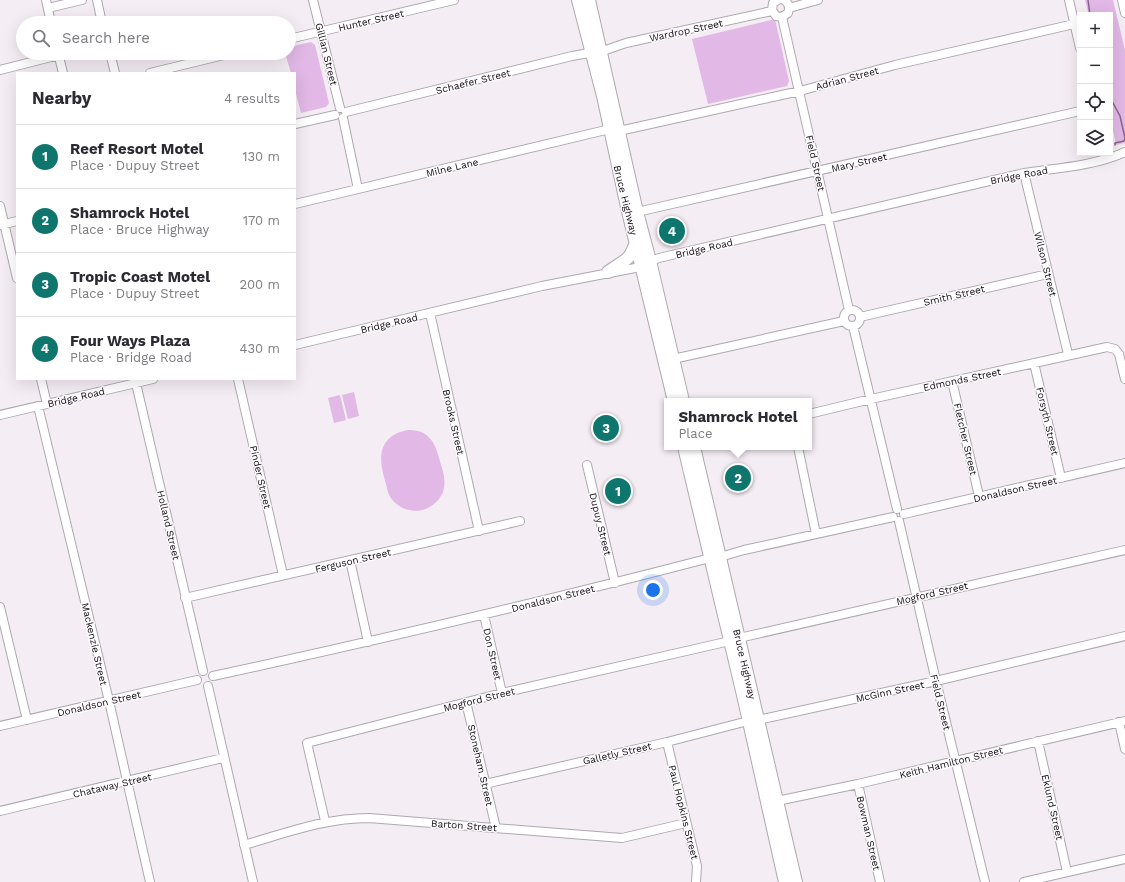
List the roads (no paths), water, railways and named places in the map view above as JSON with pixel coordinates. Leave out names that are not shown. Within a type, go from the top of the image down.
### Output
[{"type":"highway","name":"Bruce Highway","points":[[578,0],[596,51]]},
{"type":"highway","name":"Bruce Highway","points":[[588,0],[603,96],[615,130],[637,212],[673,398]]},
{"type":"highway","name":"Bruce Highway","points":[[615,130],[636,241],[646,263],[682,398]]},
{"type":"highway","points":[[608,272],[628,260],[636,241]]},
{"type":"highway","name":"Bruce Highway","points":[[685,450],[715,558]]},
{"type":"highway","name":"Bruce Highway","points":[[695,450],[715,558],[753,720],[785,882]]},
{"type":"highway","name":"Bruce Highway","points":[[753,720],[777,801],[796,882]]},
{"type":"street","points":[[50,16],[47,4],[82,0]]},
{"type":"street","points":[[96,0],[100,16]]},
{"type":"street","name":"Gillian Street","points":[[313,0],[358,189]]},
{"type":"street","name":"Hunter Street","points":[[296,37],[454,0]]},
{"type":"street","points":[[778,0],[773,3],[772,12],[776,16],[782,17],[788,13],[789,8],[788,3],[784,0]]},
{"type":"street","points":[[789,8],[818,0]]},
{"type":"street","points":[[1069,0],[1077,36]]},
{"type":"street","points":[[1122,0],[1125,13]]},
{"type":"street","name":"Wardrop Street","points":[[596,51],[626,43],[772,12]]},
{"type":"street","name":"Field Street","points":[[782,17],[849,310]]},
{"type":"street","name":"Adrian Street","points":[[615,130],[800,91],[903,64],[1074,24]]},
{"type":"street","name":"Schaefer Street","points":[[296,124],[596,51]]},
{"type":"street","points":[[0,70],[37,60]]},
{"type":"street","points":[[60,60],[63,72]]},
{"type":"street","points":[[112,60],[115,72]]},
{"type":"street","points":[[154,72],[203,60]]},
{"type":"street","name":"Mary Street","points":[[637,212],[1077,111]]},
{"type":"street","name":"Milne Lane","points":[[296,204],[615,130]]},
{"type":"street","name":"Bridge Road","points":[[1113,155],[1125,152]]},
{"type":"street","name":"Bridge Road","points":[[296,345],[542,286],[608,272],[635,268],[659,258],[1024,173],[1071,166],[1110,156]]},
{"type":"street","name":"Bridge Road","points":[[1113,156],[1125,156]]},
{"type":"street","name":"Wilson Street","points":[[1024,173],[1068,354]]},
{"type":"street","points":[[0,206],[2,225],[16,274]]},
{"type":"street","points":[[2,225],[16,221]]},
{"type":"street","name":"Smith Street","points":[[860,317],[1048,274]]},
{"type":"street","points":[[849,310],[857,311],[860,317],[858,323],[853,326],[847,325],[844,321],[845,313],[849,310]]},
{"type":"street","name":"Brooks Street","points":[[430,313],[479,531]]},
{"type":"street","points":[[673,359],[844,321]]},
{"type":"street","name":"Field Street","points":[[853,326],[899,515],[936,681],[984,882]]},
{"type":"street","name":"Edmonds Street","points":[[812,413],[1068,354],[1107,347],[1115,349],[1119,354],[1125,379]]},
{"type":"street","name":"Forsyth Street","points":[[1034,363],[1061,478]]},
{"type":"street","name":"Mackenzie Street","points":[[41,380],[43,405],[126,782],[150,882]]},
{"type":"street","name":"Pinder Street","points":[[238,380],[283,576]]},
{"type":"street","name":"Bridge Road","points":[[0,415],[136,381]]},
{"type":"street","name":"Holland Street","points":[[136,381],[203,671]]},
{"type":"street","name":"Fletcher Street","points":[[952,381],[980,496]]},
{"type":"street","points":[[799,450],[816,534]]},
{"type":"street","name":"Donaldson Street","points":[[213,676],[484,615],[744,550],[1125,464]]},
{"type":"street","name":"Dupuy Street","points":[[587,465],[616,583]]},
{"type":"street","name":"Ferguson Street","points":[[185,598],[520,521]]},
{"type":"street","name":"Mogford Street","points":[[325,821],[307,743],[502,693],[1125,550]]},
{"type":"street","points":[[350,560],[368,642]]},
{"type":"street","points":[[0,607],[27,720]]},
{"type":"street","name":"Don Street","points":[[484,615],[502,693]]},
{"type":"street","name":"McGinn Street","points":[[753,720],[936,681],[1125,636]]},
{"type":"street","points":[[203,671],[210,672],[213,676],[212,682],[208,686],[201,685],[197,680],[198,674],[203,671]]},
{"type":"street","name":"Donaldson Street","points":[[0,726],[197,680]]},
{"type":"street","points":[[208,686],[223,758],[253,882]]},
{"type":"street","name":"Stoneham Street","points":[[466,702],[496,828]]},
{"type":"street","name":"Galletly Street","points":[[485,784],[667,742],[753,720]]},
{"type":"street","points":[[1122,721],[1125,749]]},
{"type":"street","name":"Keith Hamilton Street","points":[[777,801],[858,784],[1122,721]]},
{"type":"street","name":"Eklund Street","points":[[1038,741],[1067,872]]},
{"type":"street","name":"Paul Hopkins Street","points":[[667,742],[686,823],[698,866],[696,882]]},
{"type":"street","name":"Chataway Street","points":[[0,811],[223,758]]},
{"type":"street","name":"Bowman Street","points":[[858,784],[880,882]]},
{"type":"street","name":"Barton Street","points":[[244,845],[325,821],[349,818],[369,818],[622,838],[686,823]]},
{"type":"street","points":[[1024,882],[1125,859]]},
{"type":"waterway","points":[[1088,0],[1090,12]]},
{"type":"waterway","points":[[1113,103],[1120,116],[1125,138],[1124,141],[1115,143],[1115,145]]},
{"type":"place","name":"Four Ways Plaza","points":[[672,231]]},
{"type":"place","name":"Tropic Coast Motel","points":[[606,428]]},
{"type":"place","name":"Shamrock Hotel","points":[[738,478]]},
{"type":"place","name":"Reef Resort Motel","points":[[618,491]]}]
